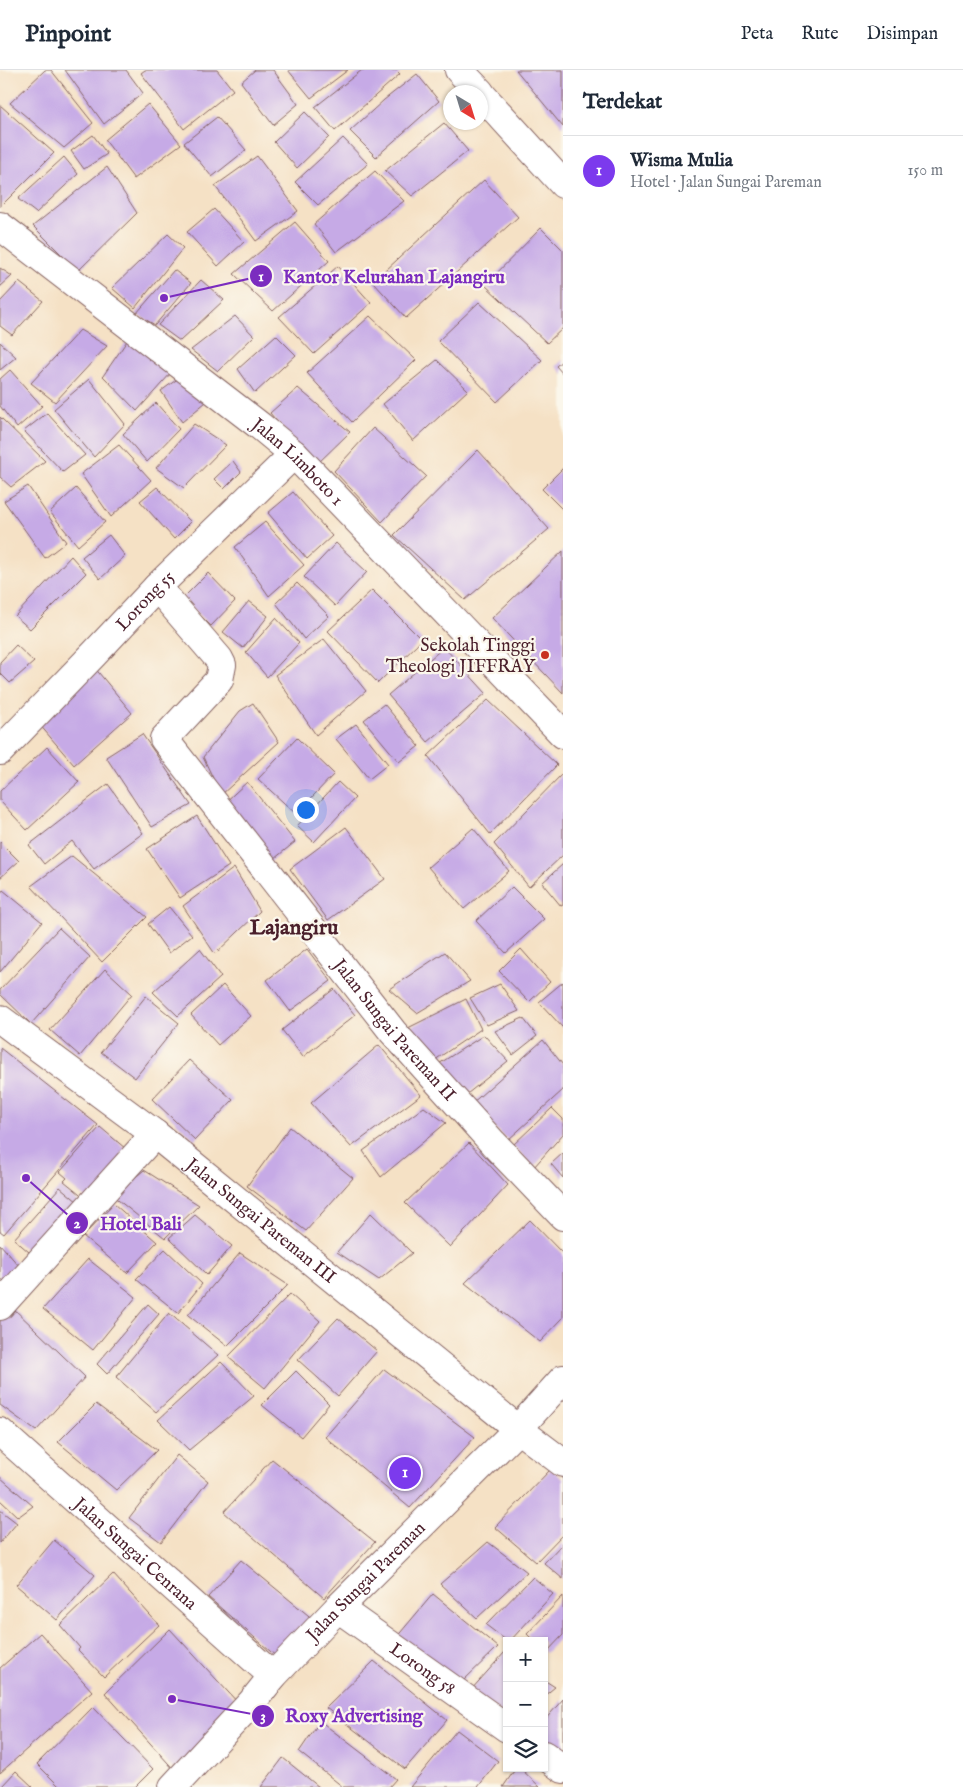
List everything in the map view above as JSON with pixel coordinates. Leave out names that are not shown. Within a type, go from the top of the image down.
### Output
[{"type":"street","points":[[459,70],[473,85]]},
{"type":"street","points":[[488,101],[557,166]]},
{"type":"street","name":"Jalan Limboto 1","points":[[0,226],[294,454],[563,734]]},
{"type":"street","name":"Lorong 55","points":[[0,750],[157,587],[294,454]]},
{"type":"street","name":"Jalan Sungai Pareman II","points":[[157,587],[219,659],[222,665],[219,680],[164,739],[393,1032],[493,1143],[563,1216]]},
{"type":"street","name":"Jalan Sungai Pareman III","points":[[0,1019],[155,1134],[518,1429],[563,1463]]},
{"type":"street","points":[[0,1306],[155,1134]]},
{"type":"street","name":"Jalan Sungai Pareman","points":[[173,1787],[252,1702],[273,1676],[338,1608],[562,1383]]},
{"type":"street","name":"Jalan Sungai Cenrana","points":[[0,1432],[273,1676]]},
{"type":"street","name":"Lorong 58","points":[[338,1608],[506,1727]]},
{"type":"street","points":[[548,1758],[563,1769]]},
{"type":"building","points":[[45,70],[51,70],[93,123],[64,148],[10,103]]},
{"type":"building","points":[[65,70],[126,70],[143,93],[104,124]]},
{"type":"building","points":[[145,70],[217,70],[233,90],[184,129],[141,73]]},
{"type":"building","points":[[255,70],[273,70],[298,104],[273,125],[241,82]]},
{"type":"building","points":[[288,70],[348,70],[311,98]]},
{"type":"building","points":[[362,70],[396,70],[400,74],[335,131],[315,107]]},
{"type":"building","points":[[516,70],[563,70],[563,127]]},
{"type":"building","points":[[417,74],[439,101],[376,157],[350,131],[384,100]]},
{"type":"building","points":[[148,104],[181,144],[134,179],[105,140]]},
{"type":"building","points":[[0,105],[54,153],[0,207]]},
{"type":"building","points":[[305,112],[329,137],[297,168],[274,142]]},
{"type":"building","points":[[217,117],[246,150],[212,177],[184,143]]},
{"type":"building","points":[[443,124],[443,130],[450,130],[468,151],[412,196],[385,171]]},
{"type":"building","points":[[93,135],[107,154],[84,169],[71,151]]},
{"type":"building","points":[[343,138],[368,164],[318,205],[295,182]]},
{"type":"building","points":[[257,156],[298,211],[256,241],[215,186]]},
{"type":"building","points":[[64,157],[78,174],[36,213],[18,199]]},
{"type":"building","points":[[107,167],[137,213],[78,271],[33,226]]},
{"type":"building","points":[[375,171],[404,201],[336,252],[314,224]]},
{"type":"building","points":[[484,180],[518,217],[406,318],[373,282]]},
{"type":"building","points":[[214,209],[244,242],[218,266],[187,232]]},
{"type":"building","points":[[295,222],[329,261],[273,311],[234,274]]},
{"type":"building","points":[[541,228],[563,250],[563,328],[547,343],[485,285]]},
{"type":"building","points":[[168,234],[183,248],[135,308],[112,288]]},
{"type":"building","points":[[338,266],[371,303],[314,354],[279,317]]},
{"type":"building","points":[[0,268],[12,276],[0,287]]},
{"type":"building","points":[[174,270],[191,283],[155,325],[136,314]]},
{"type":"building","points":[[201,280],[224,300],[180,341],[158,325]]},
{"type":"building","points":[[19,282],[43,301],[12,335],[0,326],[0,302]]},
{"type":"building","points":[[479,302],[542,360],[497,402],[438,341]]},
{"type":"building","points":[[235,316],[254,336],[218,371],[191,350]]},
{"type":"building","points":[[370,316],[416,360],[352,422],[307,373]]},
{"type":"building","points":[[80,330],[107,346],[55,402],[31,383]]},
{"type":"building","points":[[276,335],[296,355],[255,393],[238,369]]},
{"type":"building","points":[[129,338],[171,373],[137,411],[103,376]]},
{"type":"building","points":[[0,342],[16,357],[0,370]]},
{"type":"building","points":[[437,360],[468,390],[413,441],[383,404]]},
{"type":"building","points":[[563,360],[563,374],[556,366]]},
{"type":"building","points":[[10,370],[42,406],[17,428],[0,406],[0,379]]},
{"type":"building","points":[[183,375],[206,402],[182,422],[161,391]]},
{"type":"building","points":[[89,379],[125,424],[94,457],[54,409]]},
{"type":"building","points":[[298,388],[350,432],[314,467],[270,413]]},
{"type":"building","points":[[156,403],[179,429],[147,462],[123,434]]},
{"type":"building","points":[[47,413],[85,455],[63,472],[24,431]]},
{"type":"building","points":[[0,417],[45,461],[11,487],[0,477]]},
{"type":"building","points":[[194,424],[226,445],[184,488],[156,468]]},
{"type":"building","points":[[373,428],[426,476],[382,522],[334,471]]},
{"type":"building","points":[[119,445],[151,480],[111,517],[81,474]]},
{"type":"building","points":[[478,450],[549,529],[465,600],[394,535]]},
{"type":"building","points":[[233,461],[241,472],[224,489],[214,479]]},
{"type":"building","points":[[563,468],[563,510],[542,489]]},
{"type":"building","points":[[28,486],[66,542],[45,558],[4,501]]},
{"type":"building","points":[[157,487],[191,522],[174,539],[140,501]]},
{"type":"building","points":[[76,488],[105,522],[78,546],[50,512]]},
{"type":"building","points":[[293,492],[332,536],[307,559],[268,513]]},
{"type":"building","points":[[265,522],[304,565],[269,596],[235,547]]},
{"type":"building","points":[[109,535],[125,556],[100,579],[82,557]]},
{"type":"building","points":[[336,543],[367,572],[335,606],[304,577]]},
{"type":"building","name":"Sekolah Tinggi Theologi JIFFRAY","points":[[563,551],[563,693],[492,618]]},
{"type":"building","points":[[71,556],[86,573],[30,629],[15,616]]},
{"type":"building","points":[[208,573],[235,601],[211,626],[183,598]]},
{"type":"building","points":[[297,583],[329,616],[304,639],[276,603]]},
{"type":"building","points":[[372,590],[422,640],[378,683],[328,631]]},
{"type":"building","points":[[249,601],[268,616],[243,648],[223,632]]},
{"type":"building","points":[[276,618],[299,643],[267,677],[246,652]]},
{"type":"building","points":[[324,639],[366,691],[316,735],[275,675]]},
{"type":"building","points":[[16,645],[34,662],[10,683],[0,673],[0,662]]},
{"type":"building","points":[[444,647],[486,693],[428,742],[388,695]]},
{"type":"building","points":[[94,667],[132,713],[74,765],[39,724]]},
{"type":"building","points":[[488,700],[557,765],[490,834],[428,756]]},
{"type":"building","points":[[253,703],[279,742],[221,795],[203,757],[240,711]]},
{"type":"building","points":[[384,704],[419,746],[399,762],[364,720]]},
{"type":"building","points":[[356,724],[388,764],[369,779],[336,739]]},
{"type":"building","points":[[142,734],[191,805],[152,827],[106,757]]},
{"type":"building","points":[[297,738],[334,774],[296,814],[258,779]]},
{"type":"building","points":[[47,747],[79,782],[27,830],[0,801],[0,791]]},
{"type":"building","points":[[563,773],[563,855],[529,887],[494,844]]},
{"type":"building","points":[[247,782],[295,842],[269,863],[222,805]]},
{"type":"building","points":[[338,782],[355,798],[314,842],[297,826]]},
{"type":"building","points":[[108,784],[143,833],[94,869],[72,841],[44,864],[29,845]]},
{"type":"building","points":[[197,816],[229,866],[180,898],[147,849]]},
{"type":"building","points":[[346,827],[385,879],[328,920],[290,869]]},
{"type":"building","points":[[473,828],[509,871],[464,909],[428,867]]},
{"type":"building","points":[[0,842],[19,861],[0,878]]},
{"type":"building","points":[[72,856],[147,917],[102,962],[31,886]]},
{"type":"building","points":[[563,864],[563,905],[561,906],[542,883]]},
{"type":"building","points":[[234,868],[260,911],[215,954],[183,906]]},
{"type":"building","points":[[512,887],[544,919],[506,953],[476,921]]},
{"type":"building","points":[[3,890],[42,922],[0,972],[0,894]]},
{"type":"building","points":[[169,907],[192,935],[169,953],[148,924]]},
{"type":"building","points":[[59,928],[90,957],[31,1024],[0,994],[0,990]]},
{"type":"building","points":[[200,949],[221,977],[178,1016],[153,992]]},
{"type":"building","points":[[307,949],[331,981],[290,1011],[267,980]]},
{"type":"building","points":[[521,949],[550,982],[529,1002],[499,971]]},
{"type":"building","points":[[445,952],[470,981],[417,1013],[389,989]]},
{"type":"building","points":[[105,969],[132,994],[80,1056],[50,1030]]},
{"type":"building","points":[[563,982],[563,1028],[539,1002]]},
{"type":"building","points":[[500,984],[519,1011],[487,1025],[470,998]]},
{"type":"building","points":[[223,985],[251,1016],[218,1045],[191,1015]]},
{"type":"building","points":[[334,989],[355,1015],[303,1057],[282,1030]]},
{"type":"building","points":[[146,996],[179,1023],[135,1078],[101,1052]]},
{"type":"building","points":[[466,999],[481,1029],[429,1064],[406,1029]]},
{"type":"building","points":[[523,1018],[537,1036],[513,1055],[495,1031]]},
{"type":"building","points":[[484,1035],[508,1061],[462,1098],[434,1067]]},
{"type":"building","points":[[543,1040],[563,1065],[563,1090],[508,1140],[470,1105]]},
{"type":"building","points":[[379,1045],[421,1095],[351,1147],[311,1103]]},
{"type":"building","points":[[0,1048],[98,1125],[4,1234],[0,1231]]},
{"type":"building","points":[[189,1060],[233,1100],[195,1140],[152,1099]]},
{"type":"building","points":[[424,1107],[446,1123],[381,1177],[363,1151]]},
{"type":"building","points":[[552,1108],[563,1119],[563,1134],[534,1167],[513,1145]]},
{"type":"building","points":[[100,1127],[132,1154],[90,1202],[64,1181],[67,1178],[60,1172]]},
{"type":"building","points":[[290,1127],[353,1178],[306,1231],[247,1186]]},
{"type":"building","points":[[469,1143],[508,1185],[450,1247],[405,1203]]},
{"type":"building","points":[[563,1153],[563,1178],[551,1164]]},
{"type":"building","points":[[144,1170],[199,1205],[165,1238],[113,1196]]},
{"type":"building","points":[[60,1187],[84,1207],[37,1259],[14,1239]]},
{"type":"building","points":[[114,1204],[157,1242],[127,1273],[83,1236]]},
{"type":"building","points":[[371,1213],[412,1253],[379,1280],[337,1252]]},
{"type":"building","points":[[195,1215],[232,1246],[207,1275],[169,1238]]},
{"type":"building","points":[[530,1220],[563,1254],[563,1318],[540,1342],[465,1283]]},
{"type":"building","points":[[0,1244],[26,1274],[12,1287],[0,1278]]},
{"type":"building","points":[[165,1249],[202,1284],[178,1313],[136,1279]]},
{"type":"building","points":[[240,1253],[288,1285],[227,1346],[188,1315]]},
{"type":"building","points":[[88,1259],[136,1297],[93,1350],[43,1309]]},
{"type":"building","points":[[290,1294],[320,1321],[265,1388],[228,1357]]},
{"type":"building","points":[[148,1304],[159,1314],[107,1374],[97,1364]]},
{"type":"building","points":[[12,1307],[85,1377],[36,1431],[0,1405],[0,1321]]},
{"type":"building","points":[[169,1313],[218,1355],[156,1412],[116,1377]]},
{"type":"building","points":[[338,1318],[377,1351],[338,1396],[298,1360]]},
{"type":"building","points":[[221,1362],[254,1396],[189,1450],[158,1420]]},
{"type":"building","points":[[384,1369],[475,1437],[410,1508],[325,1437]]},
{"type":"building","points":[[296,1371],[329,1404],[301,1437],[262,1405]]},
{"type":"building","points":[[96,1404],[157,1450],[116,1490],[58,1442]]},
{"type":"building","points":[[177,1455],[208,1481],[161,1542],[129,1518]]},
{"type":"building","points":[[272,1459],[375,1542],[324,1598],[224,1512]]},
{"type":"building","points":[[551,1469],[563,1479],[563,1534],[536,1562],[495,1527]]},
{"type":"building","points":[[0,1477],[33,1506],[18,1517],[0,1500]]},
{"type":"building","points":[[0,1510],[17,1523],[0,1543]]},
{"type":"building","points":[[54,1540],[95,1575],[57,1620],[16,1585]]},
{"type":"building","points":[[488,1542],[527,1572],[477,1618],[440,1584]]},
{"type":"building","points":[[563,1543],[563,1579],[544,1563]]},
{"type":"building","points":[[241,1560],[314,1620],[278,1658],[208,1597]]},
{"type":"building","points":[[113,1574],[159,1625],[104,1677],[78,1650],[80,1648],[60,1625]]},
{"type":"building","points":[[533,1577],[553,1594],[514,1637],[503,1638],[486,1625]]},
{"type":"building","points":[[433,1594],[498,1647],[462,1682],[395,1639]]},
{"type":"building","points":[[563,1596],[563,1635],[548,1651],[548,1637],[530,1637],[527,1634]]},
{"type":"building","points":[[170,1629],[240,1705],[177,1773],[105,1693]]},
{"type":"building","points":[[40,1633],[92,1691],[0,1773],[0,1668]]},
{"type":"building","points":[[503,1654],[503,1714],[470,1691]]},
{"type":"building","points":[[374,1661],[447,1720],[405,1769],[326,1708]]},
{"type":"building","points":[[548,1683],[555,1687],[548,1693]]},
{"type":"building","points":[[563,1699],[563,1757],[548,1747],[548,1716]]},
{"type":"building","points":[[93,1707],[153,1769],[135,1787],[60,1787],[37,1764]]},
{"type":"building","points":[[320,1721],[396,1779],[389,1787],[343,1787],[299,1752]]},
{"type":"building","points":[[457,1730],[498,1761],[478,1787],[410,1787]]},
{"type":"building","points":[[283,1758],[319,1787],[261,1787]]},
{"type":"building","points":[[16,1771],[33,1787],[1,1787]]},
{"type":"building","points":[[513,1772],[524,1772],[540,1787],[503,1787]]},
{"type":"place","name":"Kantor Kelurahan Lajangiru","points":[[164,298]]},
{"type":"place","name":"Sekolah Tinggi Theologi JIFFRAY","points":[[545,655]]},
{"type":"place","name":"Hotel Bali","points":[[26,1178]]},
{"type":"place","name":"Wisma Mulia","points":[[405,1473]]},
{"type":"place","name":"Roxy Advertising","points":[[172,1699]]},
{"type":"district","name":"Lajangiru","points":[[294,926]]}]
